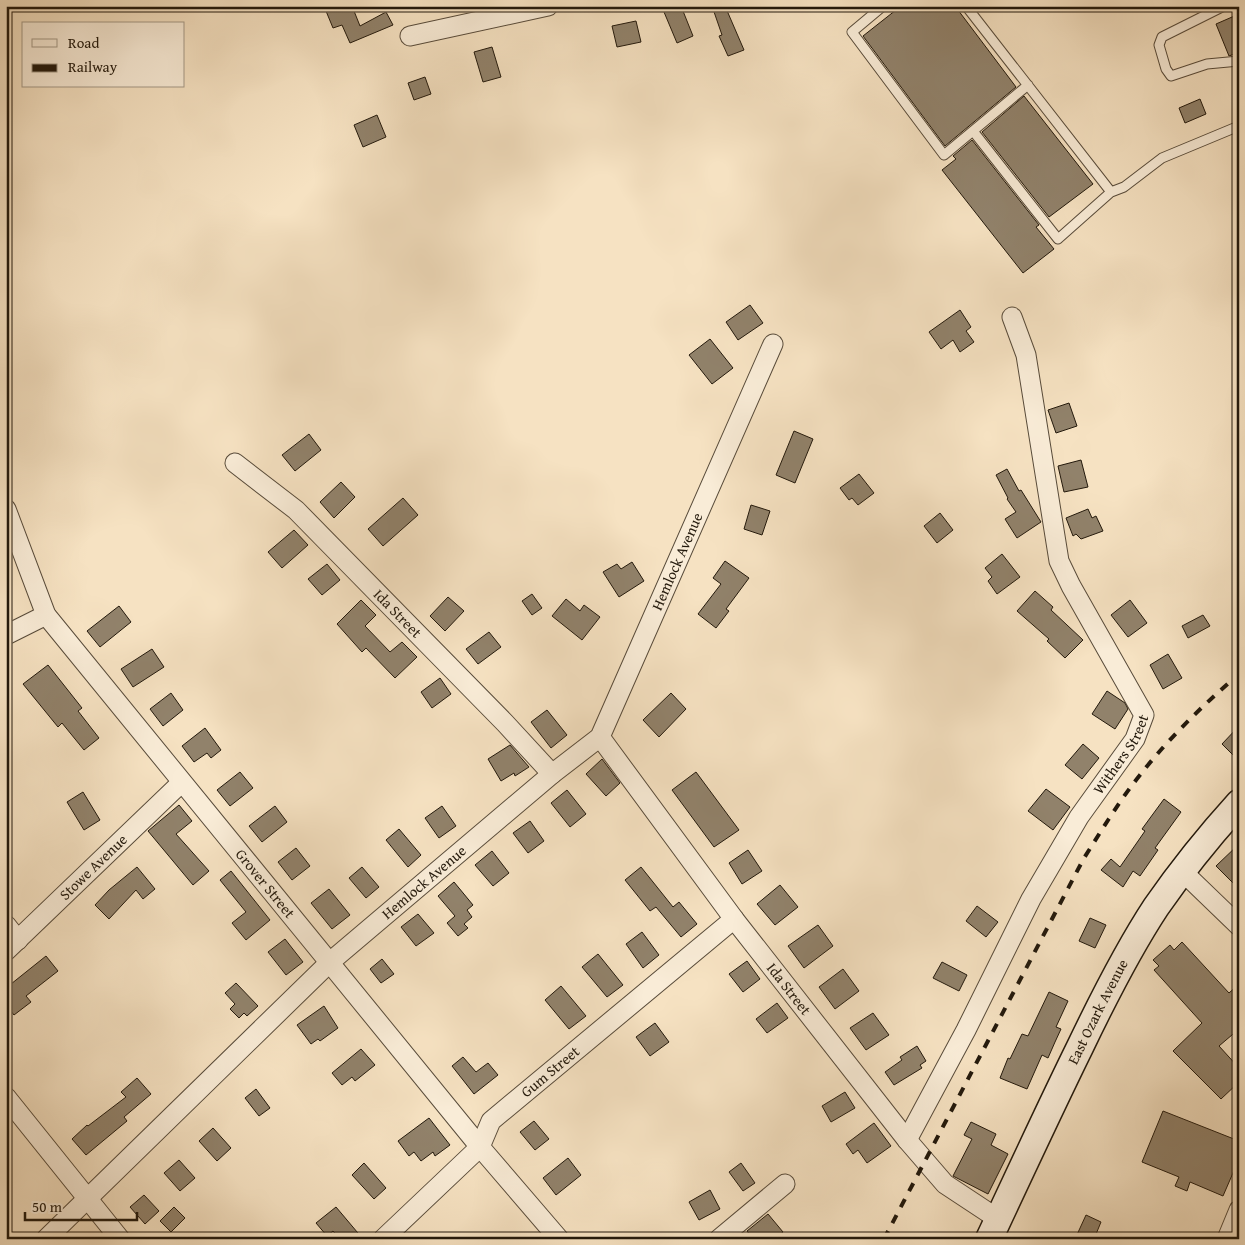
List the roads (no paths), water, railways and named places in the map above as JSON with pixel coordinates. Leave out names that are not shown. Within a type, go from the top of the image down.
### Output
[{"type":"main road","name":"East Ozark Avenue","points":[[994,1229],[1104,998],[1156,909],[1182,871],[1239,803]]},
{"type":"street","points":[[410,36],[548,6]]},
{"type":"street","name":"Withers Street","points":[[907,1140],[966,1030],[1031,899],[1078,817],[1135,738],[1144,715],[1071,586],[1059,561],[1026,355],[1012,316]]},
{"type":"street","name":"Hemlock Avenue","points":[[46,1239],[330,962],[552,774],[600,737],[773,344]]},
{"type":"street","name":"Ida Street","points":[[235,463],[296,510],[505,722],[552,774]]},
{"type":"street","name":"Grover Street","points":[[6,509],[46,615],[480,1148],[559,1239]]},
{"type":"street","points":[[6,635],[46,615]]},
{"type":"street","name":"Ida Street","points":[[600,737],[734,919],[907,1140],[945,1184],[994,1229]]},
{"type":"street","name":"Stowe Avenue","points":[[12,945],[181,783]]},
{"type":"street","points":[[1182,871],[1239,926]]},
{"type":"street","name":"Gum Street","points":[[383,1239],[480,1148],[491,1122],[734,919]]},
{"type":"street","points":[[6,925],[12,945]]},
{"type":"street","points":[[6,1097],[120,1239]]},
{"type":"street","points":[[719,1239],[785,1184]]},
{"type":"street","points":[[1227,1239],[1239,1210]]},
{"type":"lane","points":[[883,6],[852,32],[944,154],[1028,85]]},
{"type":"lane","points":[[966,6],[1111,192]]},
{"type":"lane","points":[[1224,6],[1162,37],[1159,45],[1166,69],[1171,76],[1207,64],[1239,61]]},
{"type":"lane","points":[[973,131],[1058,239],[1111,192],[1124,187],[1162,158],[1239,126]]},
{"type":"railway","points":[[884,1239],[1084,858],[1125,795],[1151,761],[1187,722],[1239,674]]}]
